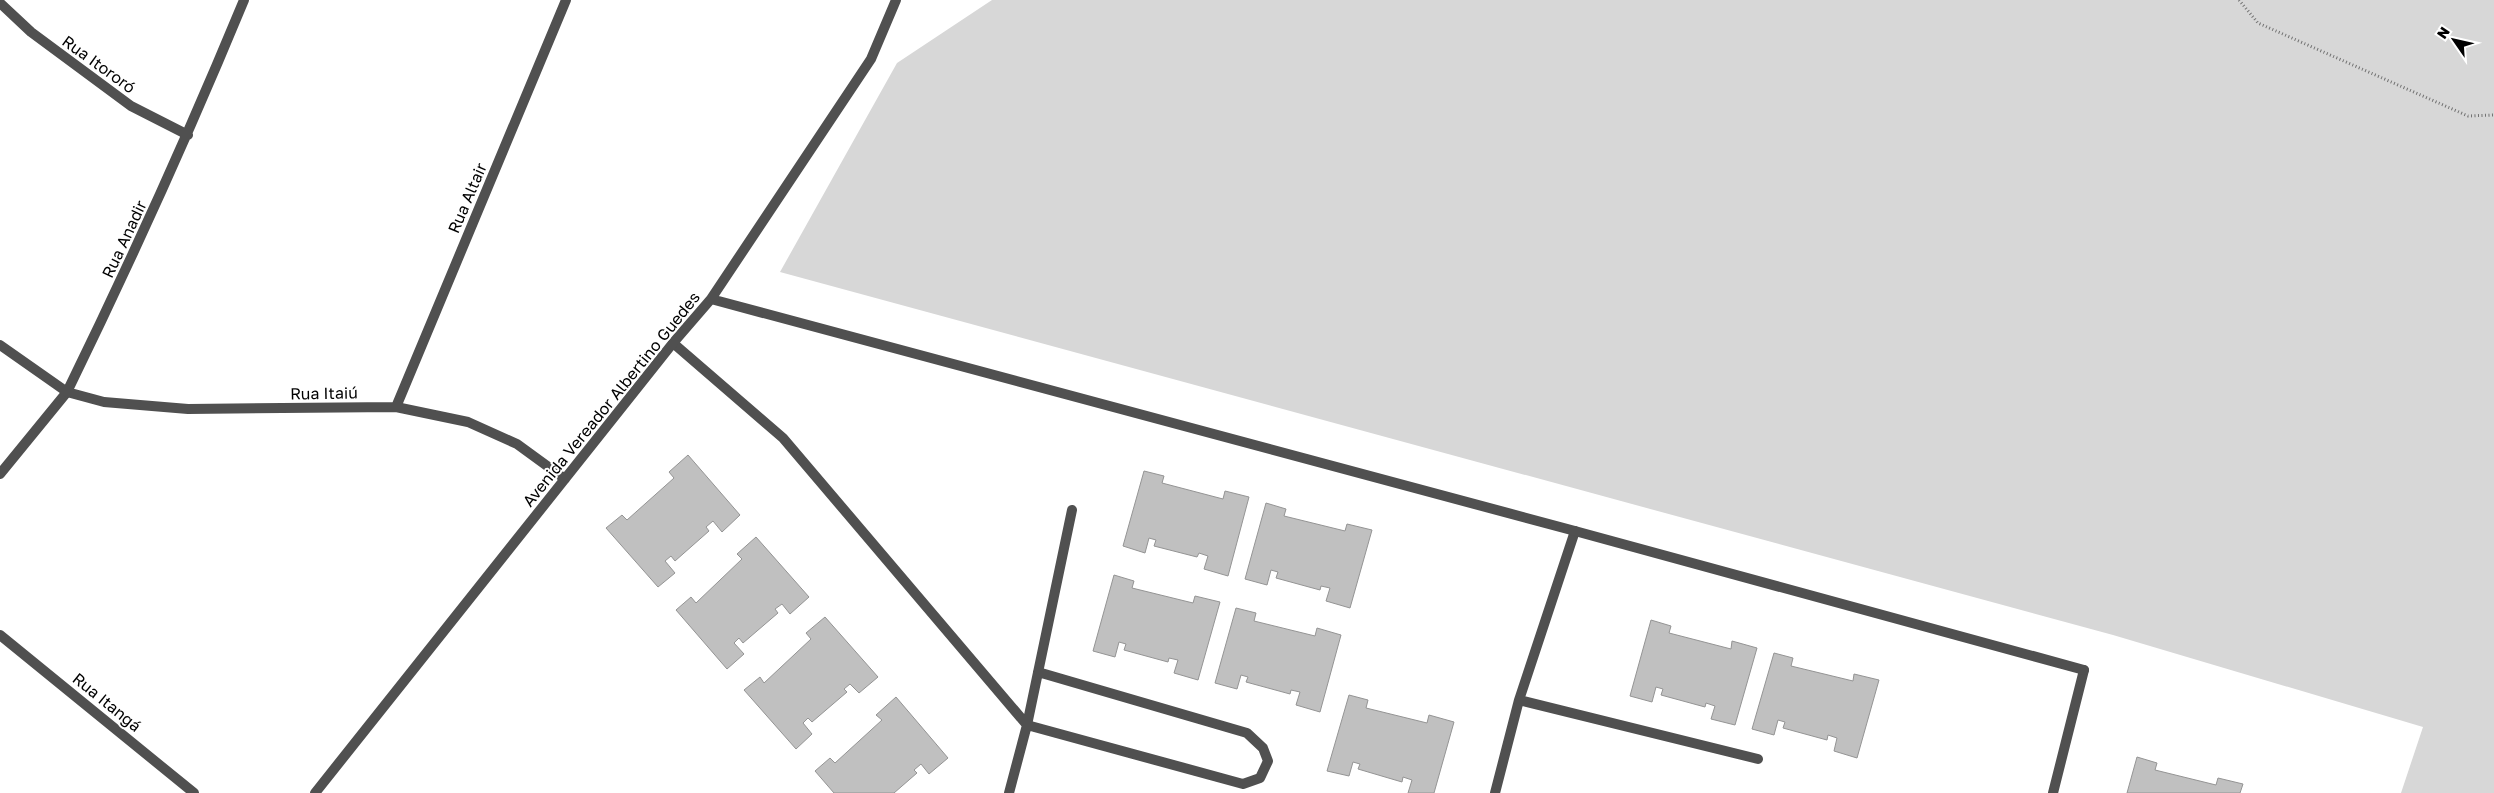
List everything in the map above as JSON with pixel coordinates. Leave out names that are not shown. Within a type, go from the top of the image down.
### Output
[{"type":"street","name":"Rua Anadir","points":[[0,474],[67,392],[133,258],[188,135],[244,0]]},
{"type":"street","name":"Rua Altair","points":[[396,407],[566,0]]},
{"type":"street","name":"Avenida Vereador Albertino Guedes","points":[[315,793],[673,343],[711,299],[870,59],[896,0]]},
{"type":"street","name":"Rua Itororó","points":[[0,3],[31,32],[131,106],[188,135]]},
{"type":"street","points":[[711,299],[2084,670],[2053,793]]},
{"type":"street","points":[[673,343],[783,438],[1028,725],[1243,784],[1260,778],[1268,761],[1263,748],[1247,733],[1038,672]]},
{"type":"street","name":"Rua Itaiú","points":[[0,345],[67,392],[104,402],[188,409],[396,407],[468,422],[516,444],[565,479]]},
{"type":"street","points":[[1009,793],[1028,725],[1072,510]]},
{"type":"street","points":[[1495,793],[1520,700],[1575,531]]},
{"type":"street","name":"Rua Itangá","points":[[0,635],[194,793]]},
{"type":"street","points":[[1520,700],[1758,759]]},
{"type":"path","points":[[2239,0],[2258,23],[2468,116],[2494,115]]},
{"type":"shaded area","points":[[992,0],[2494,0],[2494,793],[2401,793],[2423,727],[2113,635],[780,272],[897,63]]},
{"type":"building","points":[[688,455],[740,515],[722,532],[713,521],[706,527],[709,531],[675,561],[671,556],[665,561],[675,573],[658,587],[606,528],[622,515],[627,520],[674,478],[669,472]]},
{"type":"building","points":[[1144,471],[1164,476],[1162,483],[1223,499],[1225,491],[1249,497],[1228,576],[1204,569],[1208,556],[1199,553],[1197,557],[1154,546],[1156,540],[1149,538],[1145,553],[1123,546]]},
{"type":"building","points":[[1266,503],[1286,509],[1284,516],[1345,531],[1347,524],[1372,530],[1350,608],[1326,601],[1330,588],[1321,586],[1320,590],[1276,578],[1278,572],[1271,570],[1267,585],[1245,579]]},
{"type":"building","points":[[756,537],[809,597],[790,614],[782,604],[775,609],[778,613],[743,643],[739,638],[734,643],[744,654],[727,669],[676,610],[691,597],[696,603],[742,559],[737,554]]},
{"type":"building","points":[[1114,575],[1134,581],[1132,588],[1193,603],[1195,596],[1220,602],[1198,680],[1174,673],[1178,660],[1169,658],[1168,662],[1124,650],[1126,644],[1119,642],[1115,657],[1093,651]]},
{"type":"building","points":[[1236,608],[1256,613],[1254,621],[1315,636],[1317,628],[1341,635],[1320,712],[1296,705],[1300,692],[1291,690],[1290,694],[1246,682],[1248,677],[1241,675],[1237,689],[1215,683]]},
{"type":"building","points":[[825,617],[878,677],[859,693],[850,684],[844,689],[847,692],[812,722],[808,718],[803,723],[812,734],[796,749],[744,690],[760,677],[764,683],[811,639],[806,633]]},
{"type":"building","points":[[1651,620],[1671,626],[1669,633],[1731,649],[1732,641],[1757,648],[1735,725],[1711,719],[1715,706],[1706,703],[1705,707],[1661,695],[1663,689],[1656,687],[1652,702],[1630,696]]},
{"type":"building","points":[[1774,653],[1793,658],[1791,666],[1853,681],[1854,674],[1879,680],[1857,758],[1834,751],[1837,738],[1828,735],[1827,740],[1783,728],[1785,722],[1778,720],[1774,735],[1752,729]]},
{"type":"building","points":[[1349,695],[1368,700],[1366,708],[1427,723],[1429,715],[1454,722],[1434,793],[1408,793],[1412,780],[1403,777],[1402,782],[1358,769],[1360,764],[1353,762],[1349,776],[1327,771]]},
{"type":"building","points":[[896,697],[948,758],[929,774],[921,764],[914,770],[917,773],[894,793],[834,793],[815,771],[830,758],[835,763],[882,720],[876,715]]},
{"type":"building","points":[[2137,757],[2157,763],[2155,770],[2216,785],[2218,778],[2243,784],[2240,793],[2127,793]]}]
